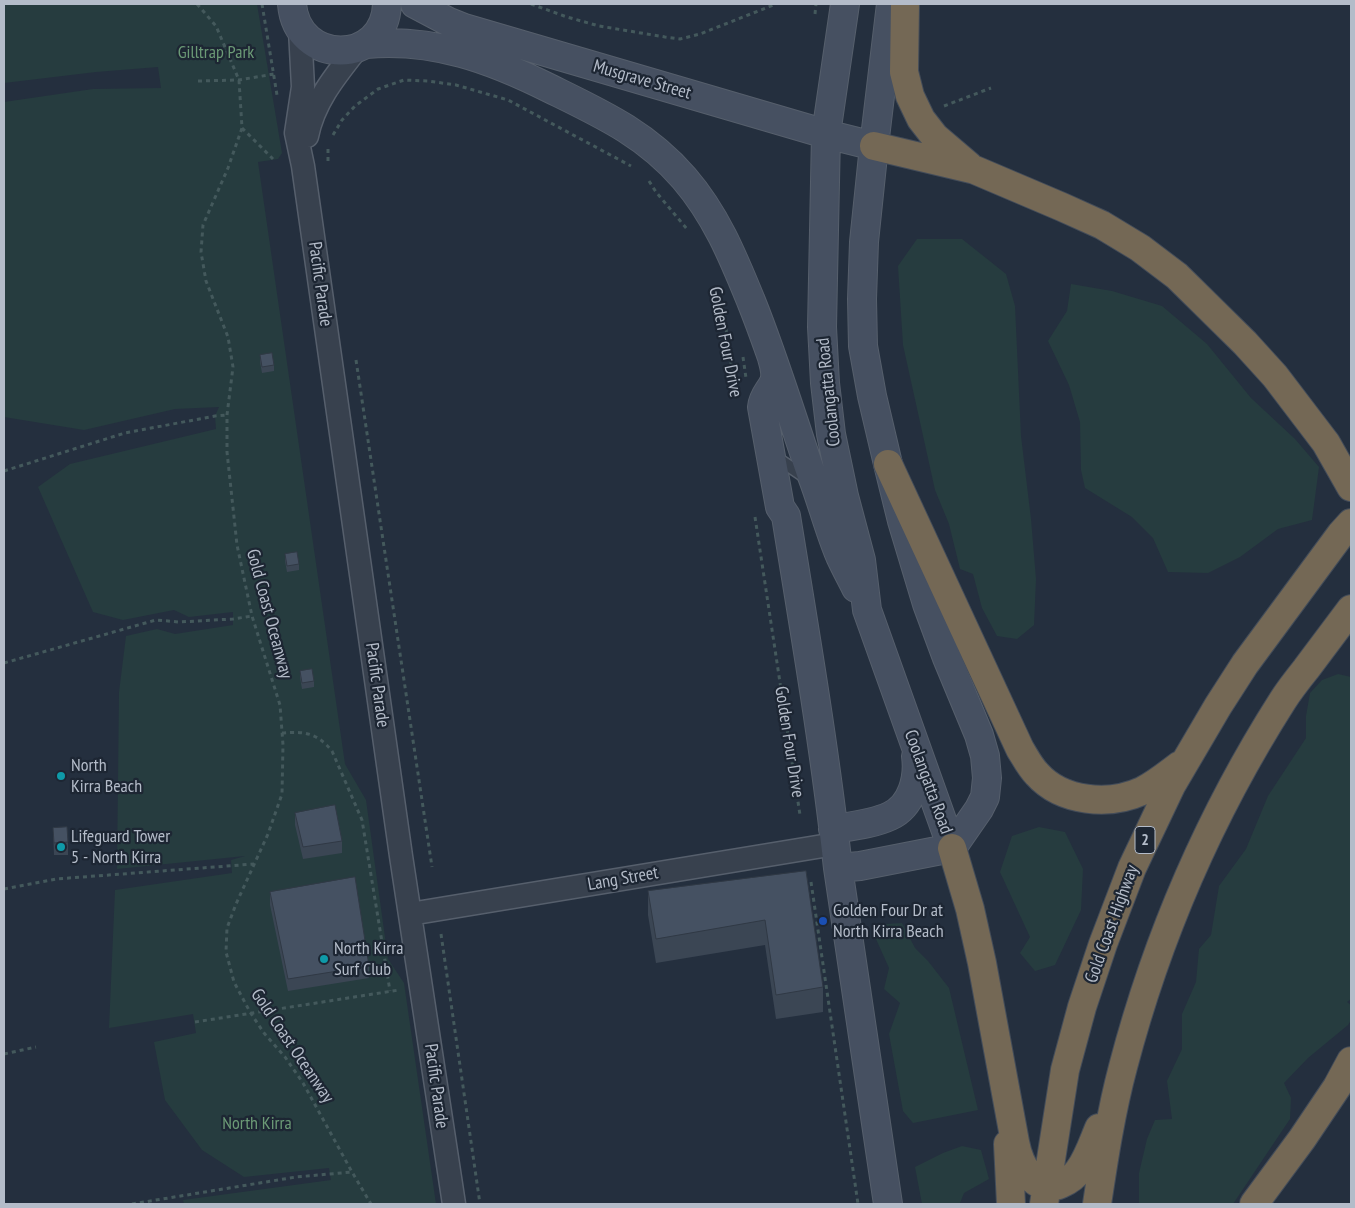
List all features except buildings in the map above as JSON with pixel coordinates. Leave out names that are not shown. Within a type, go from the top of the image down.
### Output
[{"type":"highway","points":[[906,4],[904,72],[910,96],[921,119],[934,137],[975,170]]},
{"type":"highway","points":[[874,146],[975,170],[1102,225],[1140,248],[1178,276],[1275,376],[1326,443],[1351,487]]},
{"type":"highway","points":[[888,464],[1020,748],[1037,775],[1049,785],[1066,794],[1104,800],[1143,790],[1159,781],[1185,761]]},
{"type":"highway","name":"Gold Coast Highway","points":[[1045,1196],[1065,1070],[1082,1007],[1103,944],[1132,868],[1171,786],[1245,664],[1351,523]]},
{"type":"highway","points":[[1097,1204],[1105,1150],[1123,1067],[1148,983],[1190,873],[1223,804],[1260,737],[1284,698],[1351,609]]},
{"type":"highway","points":[[952,848],[970,909],[980,954],[1000,1068],[1019,1159],[1045,1196],[1055,1186],[1068,1180],[1079,1171],[1094,1140],[1123,1067]]},
{"type":"highway","points":[[1254,1204],[1307,1132],[1337,1087],[1351,1061]]},
{"type":"highway","points":[[1000,1068],[1008,1132],[1012,1204]]},
{"type":"main road","points":[[362,46],[377,34],[381,28],[387,4]]},
{"type":"main road","name":"Musgrave Street","points":[[415,4],[449,22],[468,29],[826,134],[874,146]]},
{"type":"main road","name":"Coolangatta Road","points":[[845,4],[826,134],[822,327],[825,383],[831,434],[842,487],[861,560],[867,610],[952,848]]},
{"type":"main road","name":"Coolangatta Road","points":[[891,4],[864,242],[863,346],[872,396],[902,521],[927,604],[979,735],[985,756],[987,778],[985,797],[952,848]]},
{"type":"main road","name":"Golden Four Drive","points":[[294,10],[310,40],[322,48],[344,51],[384,42],[435,46],[472,56],[538,82],[608,117],[633,132],[660,154],[683,177],[701,199],[716,223],[745,287],[772,358],[840,554],[867,610]]},
{"type":"main road","name":"Golden Four Drive","points":[[772,358],[775,378],[764,397],[762,407],[780,507],[786,516],[888,1204]]},
{"type":"main road","points":[[912,738],[916,758],[916,779],[910,795],[903,805],[895,814],[879,820],[835,847],[860,866],[952,848]]},
{"type":"street","name":"Pacific Parade","points":[[294,10],[303,87],[296,133],[303,166],[410,914],[454,1204]]},
{"type":"street","name":"Pacific Parade","points":[[303,166],[309,126],[319,100],[330,83],[362,46]]},
{"type":"street","name":"Lang Street","points":[[410,914],[835,847]]},
{"type":"lane","points":[[770,453],[816,485]]},
{"type":"path","name":"Gold Coast Oceanway","points":[[197,4],[216,26],[239,80],[242,128],[228,168],[203,225],[201,252],[206,281],[228,337],[233,368],[227,415],[227,452],[237,545],[252,616],[280,705],[283,745],[282,794],[268,834],[227,928],[226,952],[234,982],[250,1012],[303,1083],[371,1204]]},
{"type":"path","points":[[262,4],[277,100]]},
{"type":"path","points":[[531,4],[567,18],[599,26],[680,38],[700,34],[776,4]]},
{"type":"path","points":[[198,81],[239,80],[282,73]]},
{"type":"path","points":[[332,136],[342,120],[355,106],[378,89],[404,80],[428,81],[456,85],[508,100],[638,170]]},
{"type":"path","points":[[942,107],[991,88]]},
{"type":"path","points":[[242,128],[273,159]]},
{"type":"path","points":[[328,169],[327,151],[330,143]]},
{"type":"path","points":[[646,176],[656,192],[691,234]]},
{"type":"path","name":"Golden Four Drive","points":[[718,293],[724,315],[737,403]]},
{"type":"path","name":"Pacific Parade","points":[[356,356],[432,867]]},
{"type":"path","points":[[4,471],[125,433],[227,415]]},
{"type":"path","name":"Golden Four Drive","points":[[754,511],[800,815]]},
{"type":"path","points":[[4,663],[156,620],[178,622],[252,616]]},
{"type":"path","points":[[282,733],[306,732],[317,736],[326,744],[332,752],[362,820],[390,991]]},
{"type":"path","points":[[4,889],[56,880],[254,864]]},
{"type":"path","points":[[811,882],[858,1204]]},
{"type":"path","name":"Pacific Parade","points":[[441,934],[480,1204]]},
{"type":"path","points":[[194,1022],[405,989]]},
{"type":"path","points":[[4,1054],[36,1046]]},
{"type":"path","points":[[132,1204],[296,1177],[352,1172]]},
{"type":"green space","points":[[4,4],[257,4],[282,153],[278,159],[258,162],[345,764],[366,800],[388,959],[404,983],[436,1204],[184,1204],[183,1200],[331,1180],[329,1168],[244,1177],[202,1150],[165,1100],[154,1042],[196,1033],[193,1014],[109,1028],[115,890],[232,873],[231,860],[245,856],[117,869],[119,692],[126,636],[157,629],[175,634],[233,625],[233,612],[189,617],[174,610],[123,620],[93,612],[38,487],[70,464],[216,429],[215,416],[219,407],[175,409],[84,430],[4,417],[4,102],[93,89],[161,88],[158,67],[4,83]]},
{"type":"green space","points":[[917,239],[962,239],[1006,274],[1015,306],[1021,436],[1036,579],[1034,625],[1017,639],[997,636],[982,608],[973,574],[960,569],[949,524],[935,490],[903,345],[898,266]]},
{"type":"green space","points":[[1071,284],[1112,291],[1162,306],[1207,344],[1251,398],[1295,439],[1319,467],[1312,520],[1278,529],[1240,557],[1208,573],[1168,572],[1153,538],[1132,517],[1085,488],[1081,470],[1080,422],[1069,385],[1048,341],[1067,311]]},
{"type":"green space","points":[[1338,674],[1351,677],[1351,999],[1347,1002],[1351,1005],[1351,1020],[1348,1025],[1308,1058],[1284,1083],[1291,1098],[1290,1119],[1233,1204],[1139,1204],[1139,1173],[1147,1139],[1155,1120],[1172,1119],[1167,1081],[1182,1049],[1182,1014],[1196,982],[1199,949],[1211,935],[1219,886],[1246,849],[1268,796],[1306,738],[1306,716],[1310,693],[1322,680]]},
{"type":"green space","points":[[1039,827],[1065,832],[1083,869],[1081,910],[1055,965],[1035,971],[1020,953],[1030,937],[1000,872],[1012,836]]},
{"type":"green space","points":[[902,923],[915,948],[949,988],[978,1110],[913,1123],[903,1111],[889,1034],[900,1003],[884,989],[889,968],[876,939],[886,924]]},
{"type":"green space","points":[[962,1146],[981,1150],[989,1179],[964,1193],[961,1204],[922,1204],[915,1167]]},
{"type":"place","name":"North Kirra Beach","points":[[61,776]]},
{"type":"place","name":"Lifeguard Tower 5 - North Kirra","points":[[61,847]]},
{"type":"place","name":"Golden Four Dr at North Kirra Beach","points":[[823,921]]},
{"type":"place","name":"North Kirra Surf Club","points":[[324,959]]},
{"type":"park label","name":"Gilltrap Park","points":[[216,53]]},
{"type":"park label","name":"North Kirra","points":[[257,1124]]}]
